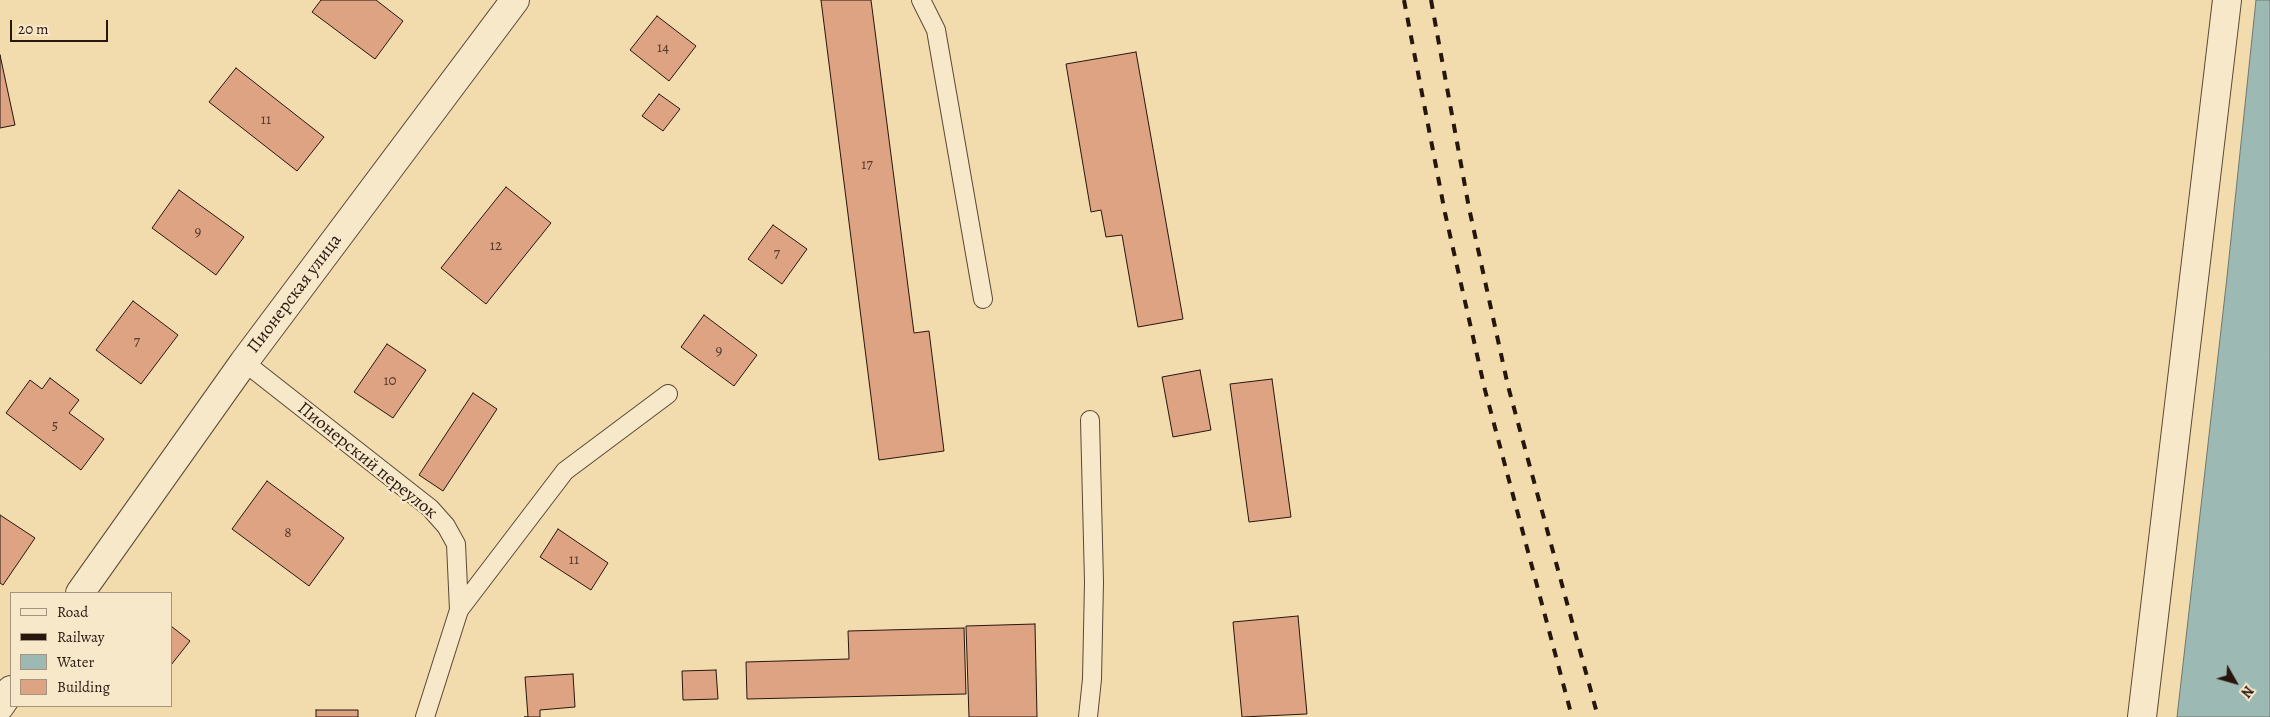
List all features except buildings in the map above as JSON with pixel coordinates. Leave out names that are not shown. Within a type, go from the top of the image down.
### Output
[{"type":"street","name":"Пионерская улица","points":[[81,592],[244,362],[516,0]]},
{"type":"street","points":[[2142,717],[2227,0]]},
{"type":"street","points":[[0,706],[10,691]]},
{"type":"lane","points":[[921,0],[936,30],[984,299]]},
{"type":"lane","name":"Пионерский переулок","points":[[244,362],[430,508],[446,526],[456,544],[460,610]]},
{"type":"lane","name":"Пионерский переулок","points":[[425,717],[460,610],[565,471],[668,394]]},
{"type":"lane","points":[[1088,717],[1092,679],[1094,582],[1090,420]]},
{"type":"water","points":[[2256,0],[2270,0],[2270,717],[2177,717],[2227,277]]},
{"type":"railway","points":[[1404,0],[1445,213],[1485,390],[1572,717]]},
{"type":"railway","points":[[1431,0],[1469,208],[1508,386],[1598,717]]}]
